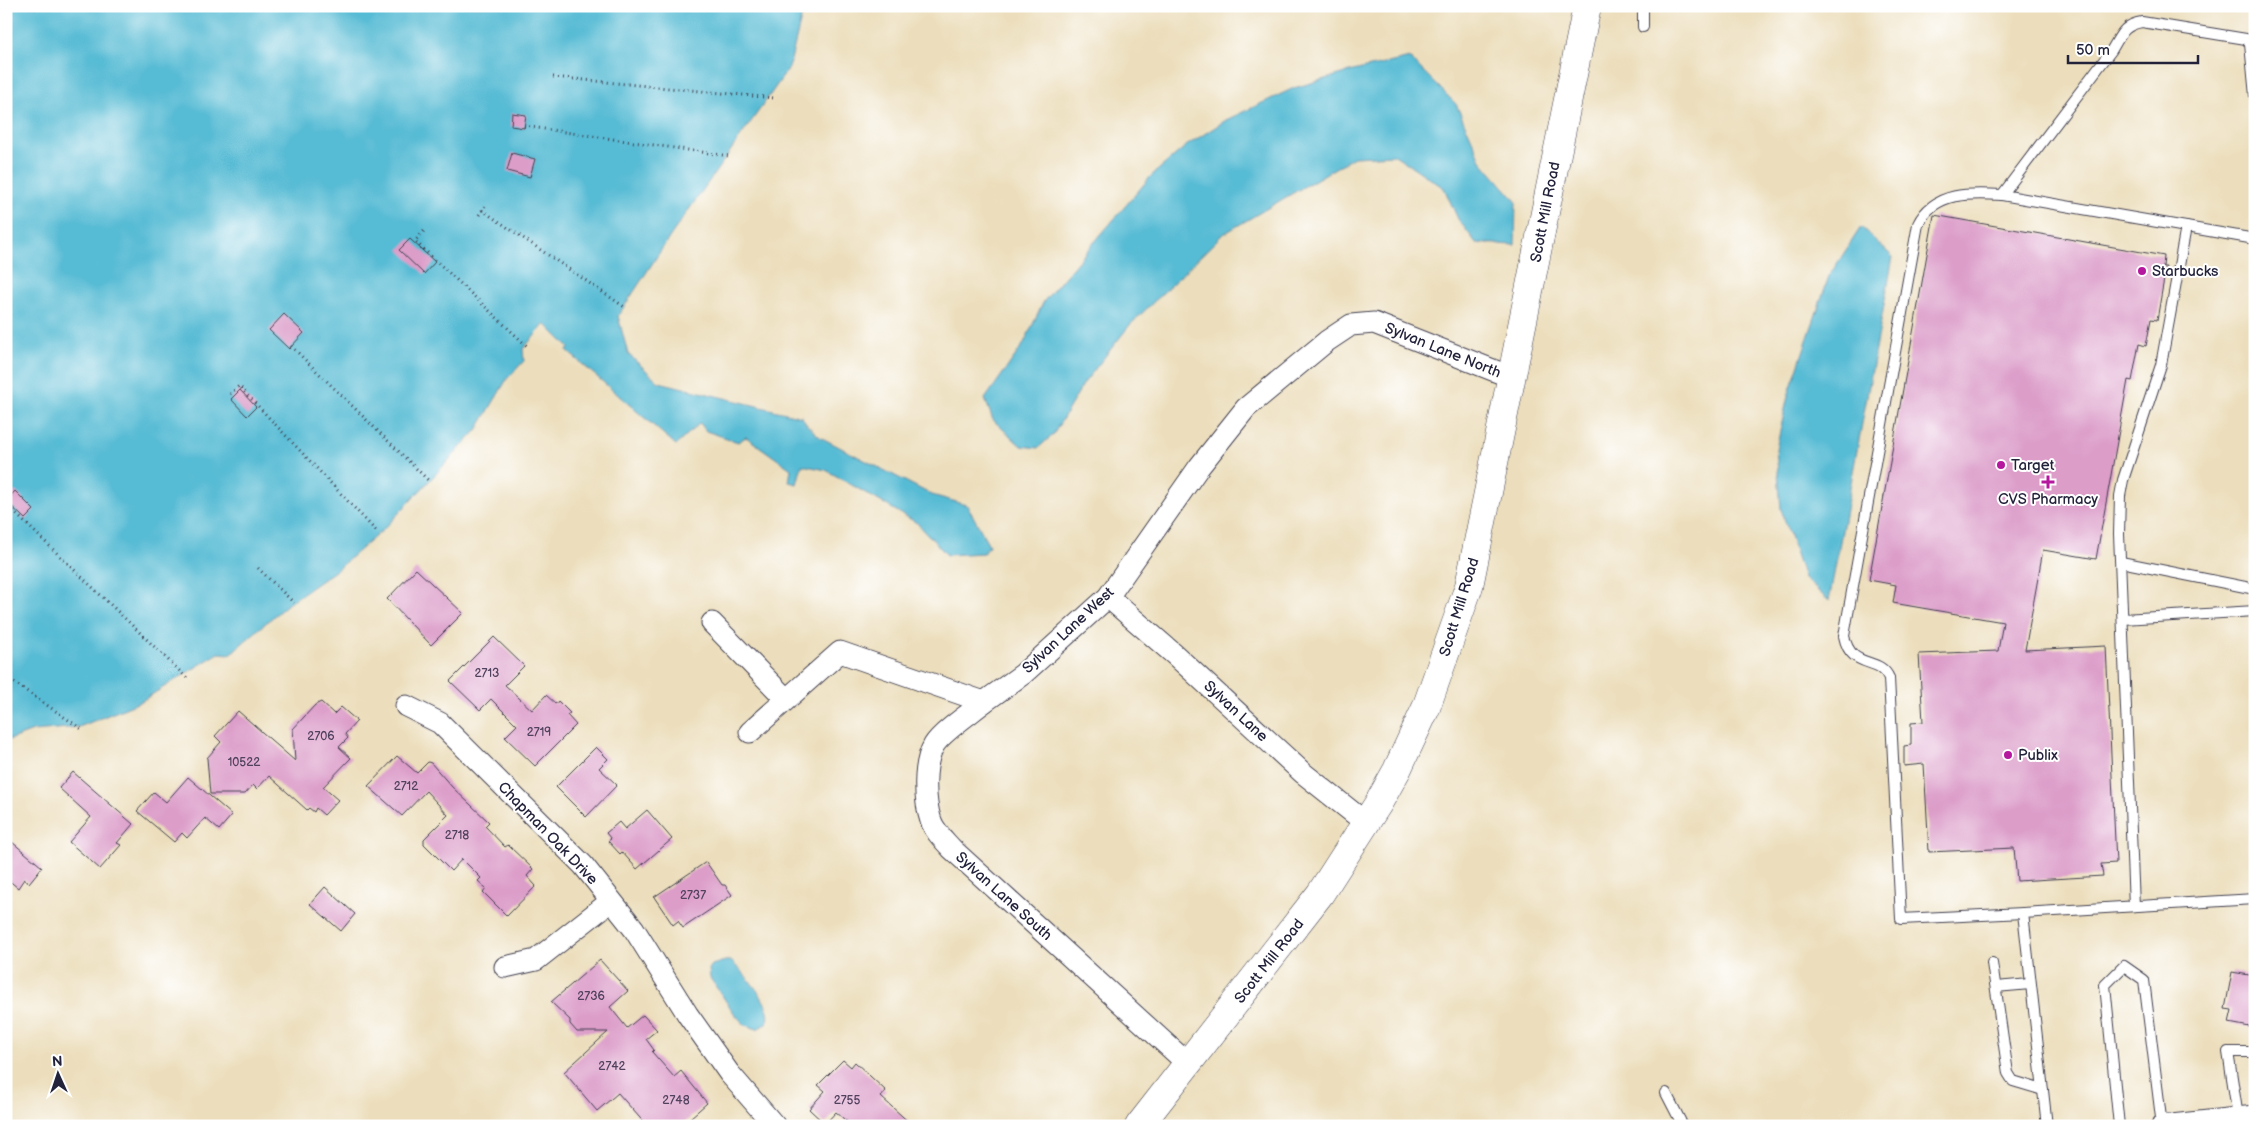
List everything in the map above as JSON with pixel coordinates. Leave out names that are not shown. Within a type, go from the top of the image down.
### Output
[{"type":"street","name":"Scott Mill Road","points":[[1139,1126],[1320,894],[1366,823],[1397,770],[1426,708],[1469,586],[1587,6]]},
{"type":"street","name":"Sylvan Lane North","points":[[1374,323],[1512,378]]},
{"type":"street","name":"Sylvan Lane West","points":[[984,702],[1023,674],[1108,597],[1199,467],[1246,408],[1326,341],[1351,325],[1374,323]]},
{"type":"street","name":"Sylvan Lane","points":[[1108,597],[1175,655],[1303,773],[1366,823]]},
{"type":"street","points":[[712,623],[786,699]]},
{"type":"street","points":[[750,732],[840,652],[984,702]]},
{"type":"street","name":"Sylvan Lane South","points":[[984,702],[935,744],[928,761],[928,803],[931,821],[938,834],[1188,1064]]},
{"type":"street","name":"Chapman Oak Drive","points":[[406,706],[440,723],[583,864],[634,929],[688,1015],[729,1073],[775,1126]]},
{"type":"street","points":[[506,967],[536,960],[611,901]]},
{"type":"street","points":[[2167,1125],[2247,1116]]},
{"type":"lane","points":[[1643,6],[1643,27]]},
{"type":"lane","points":[[2002,195],[2112,51],[2125,29],[2131,24],[2142,22],[2246,39],[2250,44],[2255,96]]},
{"type":"lane","points":[[2255,239],[2002,195],[1962,194],[1934,204],[1927,210],[1918,224],[1844,636],[1848,649],[1854,656],[1880,668],[1886,672],[1889,678],[1901,919],[2255,899]]},
{"type":"lane","points":[[2134,906],[2119,515],[2123,480],[2162,365],[2186,227]]},
{"type":"lane","points":[[2121,562],[2255,589]]},
{"type":"lane","points":[[2123,620],[2255,611]]},
{"type":"lane","points":[[2023,913],[2047,1126]]},
{"type":"lane","points":[[1992,963],[2008,1073],[2013,1081],[2043,1090]]},
{"type":"lane","points":[[2119,1126],[2105,985],[2124,966],[2144,980],[2167,1125]]},
{"type":"lane","points":[[1996,987],[2030,984]]},
{"type":"lane","points":[[2247,1116],[2228,1052],[2255,1052]]},
{"type":"lane","points":[[1666,1093],[1683,1126]]},
{"type":"path","points":[[742,6],[806,11]]},
{"type":"path","points":[[553,77],[774,98]]},
{"type":"path","points":[[524,126],[729,156]]},
{"type":"path","points":[[479,215],[485,206]]},
{"type":"path","points":[[482,210],[626,308]]},
{"type":"path","points":[[424,231],[415,241],[527,346]]},
{"type":"path","points":[[291,346],[430,482]]},
{"type":"path","points":[[230,394],[238,386],[376,531]]},
{"type":"path","points":[[12,511],[188,680]]},
{"type":"path","points":[[258,568],[294,603]]},
{"type":"path","points":[[6,676],[82,730]]},
{"type":"water","points":[[6,6],[804,6],[789,68],[671,235],[618,316],[628,354],[659,382],[802,417],[807,425],[820,437],[932,495],[967,505],[989,545],[984,553],[947,555],[917,523],[826,470],[802,465],[797,484],[789,482],[791,469],[746,437],[738,442],[706,431],[700,423],[676,445],[567,351],[569,348],[545,324],[523,349],[524,361],[507,379],[477,430],[384,529],[335,571],[289,603],[230,654],[219,653],[140,702],[79,727],[33,731],[6,741]]},
{"type":"water","points":[[1410,58],[1456,104],[1482,162],[1516,201],[1515,245],[1476,243],[1458,219],[1444,188],[1395,155],[1354,157],[1222,235],[1129,326],[1084,383],[1053,435],[1038,448],[1021,446],[993,420],[985,399],[1023,345],[1044,301],[1151,176],[1186,146],[1226,120],[1294,88],[1353,71]]},
{"type":"water","points":[[1861,227],[1893,257],[1829,601],[1804,578],[1781,509],[1776,449],[1788,396],[1829,276]]},
{"type":"water","points":[[731,961],[742,972],[763,999],[769,1016],[767,1022],[757,1029],[745,1025],[734,1013],[710,978],[709,969],[712,965]]},
{"type":"building","points":[[512,113],[526,115],[524,128],[511,126]]},
{"type":"building","points":[[512,153],[535,159],[530,177],[507,171]]},
{"type":"building","name":"Target","points":[[1934,215],[2164,256],[2163,267],[2166,267],[2157,320],[2151,319],[2146,346],[2139,344],[2132,381],[2128,380],[2096,559],[2043,550],[2025,650],[2106,646],[2116,863],[2101,864],[2103,876],[2017,881],[2014,848],[1929,852],[1924,764],[1904,766],[1904,746],[1911,745],[1911,723],[1923,722],[1919,654],[1998,651],[2003,622],[1893,603],[1896,585],[1869,580]]},
{"type":"building","points":[[410,239],[435,262],[424,274],[399,250]]},
{"type":"building","points":[[284,314],[304,333],[289,349],[269,330]]},
{"type":"building","points":[[240,390],[256,407],[247,416],[231,399]]},
{"type":"building","points":[[15,491],[34,510],[25,519],[6,501]]},
{"type":"building","points":[[416,569],[463,613],[431,645],[387,599]]},
{"type":"building","points":[[494,637],[524,666],[505,685],[532,710],[546,695],[556,704],[558,701],[570,713],[567,715],[576,725],[535,766],[505,737],[517,725],[491,699],[480,710],[450,681]]},
{"type":"building","points":[[321,702],[334,714],[341,707],[357,721],[345,734],[348,738],[339,747],[351,758],[323,787],[338,800],[324,815],[316,808],[314,812],[309,808],[307,810],[269,776],[257,789],[253,785],[245,794],[210,794],[207,758],[221,742],[215,736],[238,711],[295,761],[293,729],[315,705]]},
{"type":"building","points":[[596,747],[608,759],[599,768],[617,785],[586,817],[556,787]]},
{"type":"building","points":[[397,756],[417,773],[428,762],[431,763],[452,787],[489,822],[485,826],[505,847],[508,845],[533,869],[527,876],[536,886],[507,916],[483,892],[486,888],[478,881],[481,878],[462,859],[451,871],[424,844],[424,839],[448,815],[426,791],[402,816],[368,786]]},
{"type":"building","points":[[73,772],[133,824],[117,843],[121,845],[100,869],[69,842],[91,817],[59,788]]},
{"type":"building","points":[[188,777],[232,815],[219,830],[205,818],[187,838],[182,833],[174,842],[137,811],[154,792],[166,802]]},
{"type":"building","points":[[647,810],[672,839],[637,869],[622,852],[620,854],[608,841],[611,839],[606,833],[619,822],[625,829]]},
{"type":"building","points":[[6,837],[42,867],[29,883],[24,879],[18,888],[6,878]]},
{"type":"building","points":[[706,862],[722,885],[725,885],[732,895],[683,928],[678,921],[673,925],[654,897]]},
{"type":"building","points":[[325,887],[355,914],[341,931],[310,904]]},
{"type":"building","points":[[600,960],[628,991],[610,1007],[627,1028],[643,1015],[657,1030],[646,1039],[654,1050],[652,1052],[674,1077],[681,1071],[707,1103],[681,1126],[647,1126],[618,1093],[597,1111],[564,1072],[608,1032],[577,1032],[570,1024],[570,1020],[551,1002]]},
{"type":"building","points":[[2232,972],[2255,976],[2255,1028],[2229,1023],[2232,1010],[2225,1009]]},
{"type":"building","points":[[843,1060],[851,1067],[855,1062],[886,1091],[881,1097],[913,1126],[852,1126],[836,1112],[825,1124],[809,1109],[825,1091],[818,1085]]},
{"type":"place","name":"Starbucks","points":[[2142,271]]},
{"type":"place","name":"Target","points":[[2001,465]]},
{"type":"place","name":"CVS Pharmacy","points":[[2048,482]]},
{"type":"place","name":"Publix","points":[[2008,755]]}]
